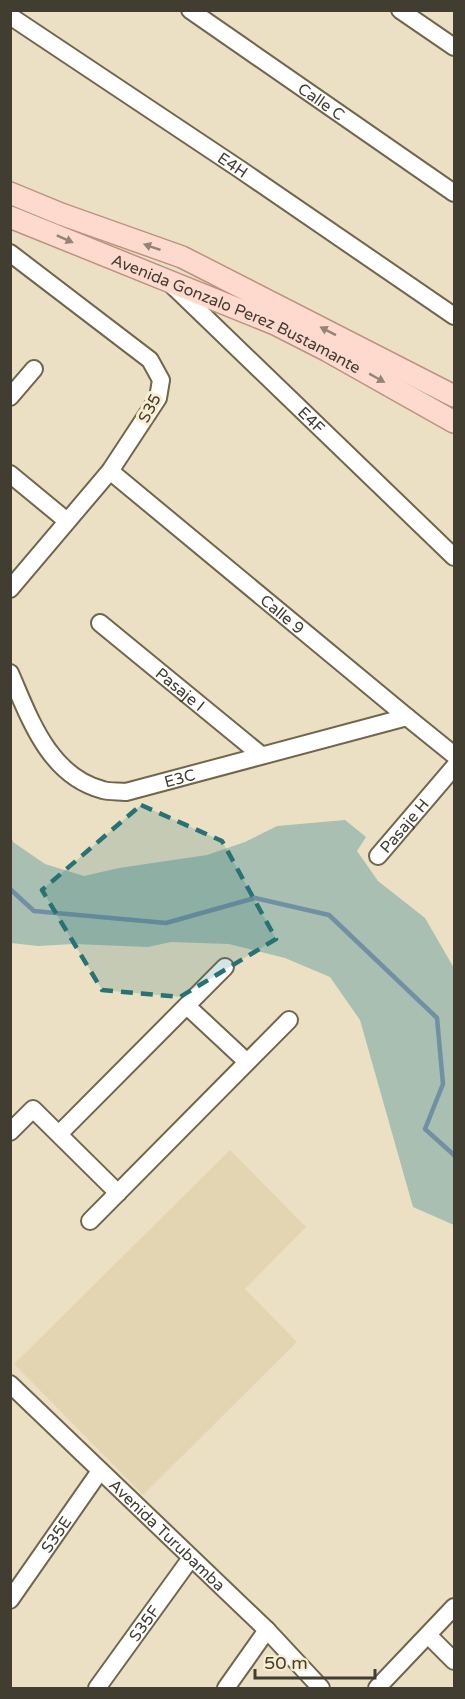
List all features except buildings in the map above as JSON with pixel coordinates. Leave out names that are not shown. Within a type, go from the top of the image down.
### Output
[{"type":"main road","name":"Avenida Gonzalo Perez Bustamante","points":[[10,193],[61,214],[182,257],[454,396]]},
{"type":"main road","name":"Avenida Gonzalo Perez Bustamante","points":[[10,217],[275,324],[454,422]]},
{"type":"street","name":"Calle C","points":[[190,10],[454,193]]},
{"type":"street","points":[[400,10],[454,47]]},
{"type":"street","name":"E4H","points":[[10,16],[454,316]]},
{"type":"street","name":"S35","points":[[10,253],[150,360],[161,380],[158,398],[110,471],[10,589]]},
{"type":"street","name":"E4F","points":[[169,283],[454,557]]},
{"type":"street","points":[[10,397],[34,369]]},
{"type":"street","name":"Calle 9","points":[[110,471],[454,755]]},
{"type":"street","points":[[10,474],[67,520]]},
{"type":"street","name":"Pasaje I","points":[[100,623],[261,755]]},
{"type":"street","name":"E3C","points":[[10,674],[39,739],[59,763],[83,782],[104,790],[126,792],[407,717]]},
{"type":"street","name":"Pasaje H","points":[[378,856],[454,767]]},
{"type":"street","points":[[59,1134],[225,967]]},
{"type":"street","points":[[187,1006],[248,1062]]},
{"type":"street","points":[[90,1221],[289,1020]]},
{"type":"street","points":[[10,1132],[33,1109],[118,1193]]},
{"type":"street","name":"Avenida Turubamba","points":[[11,1386],[267,1630],[321,1689]]},
{"type":"street","name":"S35E","points":[[10,1600],[100,1471]]},
{"type":"street","name":"S35F","points":[[97,1689],[191,1558]]},
{"type":"street","points":[[377,1689],[454,1607]]},
{"type":"street","points":[[226,1689],[267,1630]]},
{"type":"street","points":[[428,1635],[454,1661]]},
{"type":"highlighted area","points":[[141,805],[222,841],[276,939],[180,997],[102,990],[42,890]]},
{"type":"shaded area","points":[[230,1150],[306,1227],[245,1289],[297,1342],[143,1495],[14,1364]]},
{"type":"green space","points":[[345,820],[366,837],[357,851],[378,881],[425,918],[454,968],[454,1225],[413,1207],[360,1020],[330,977],[285,958],[229,944],[171,942],[148,947],[74,944],[38,946],[11,943],[11,836],[13,842],[45,864],[84,876],[119,868],[207,855],[245,842],[277,826]]},
{"type":"waterway","points":[[10,889],[34,911],[166,923],[255,898],[329,915],[437,1018],[443,1084],[425,1129],[454,1155]]}]
